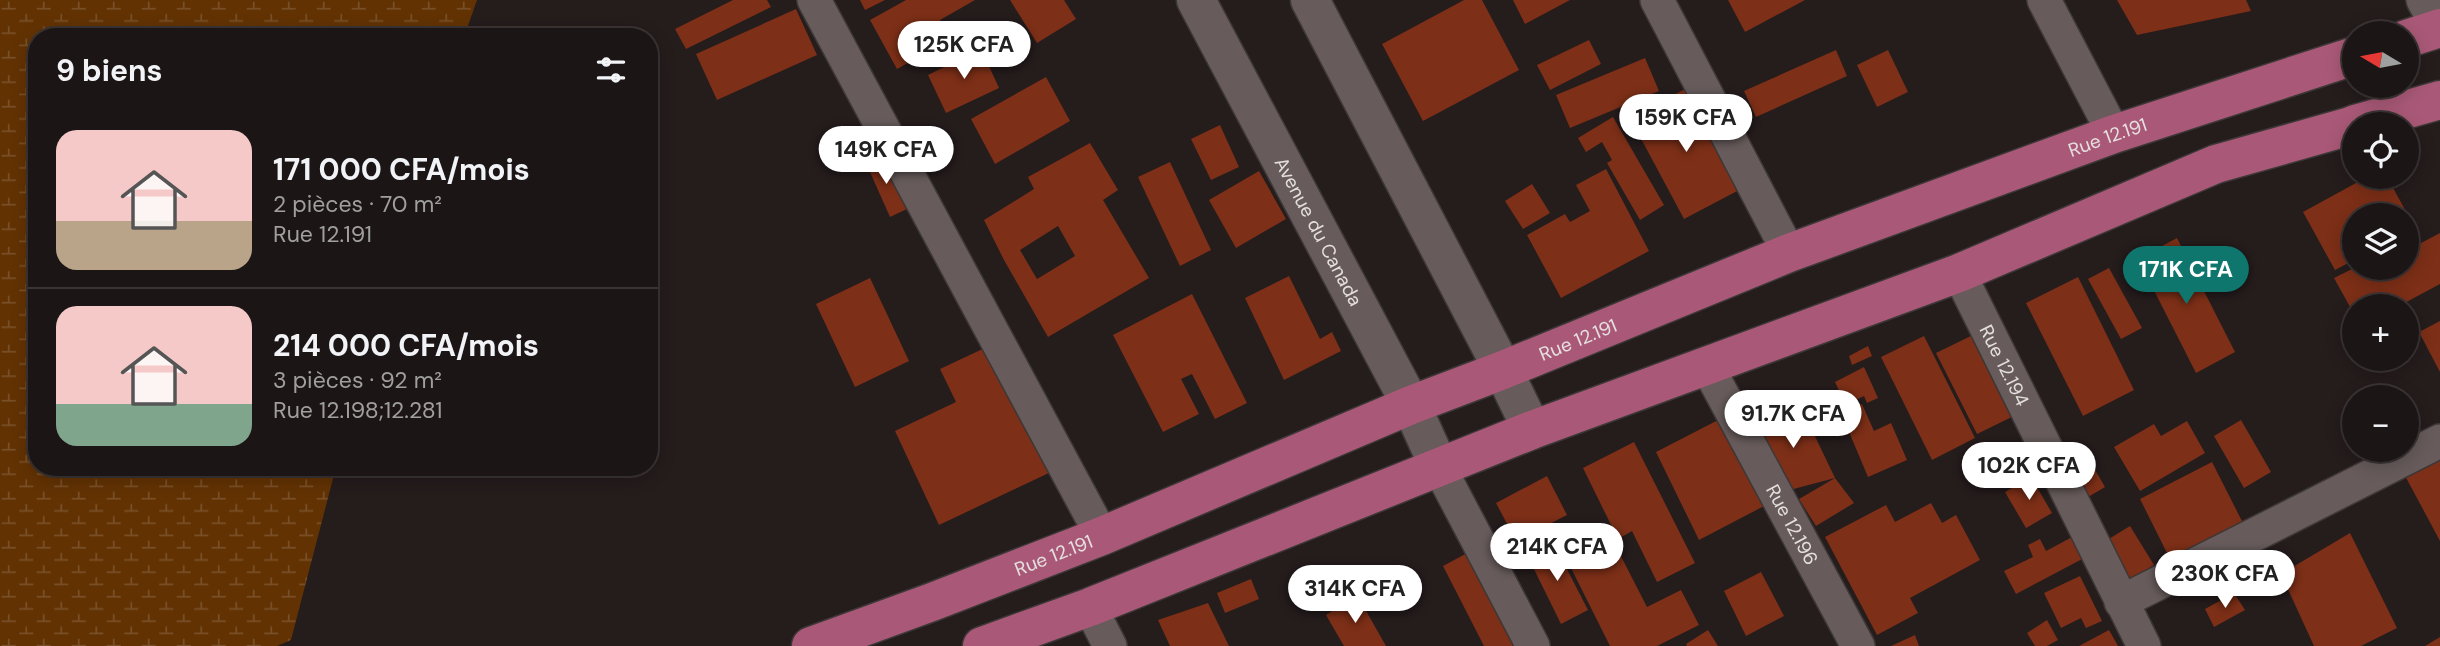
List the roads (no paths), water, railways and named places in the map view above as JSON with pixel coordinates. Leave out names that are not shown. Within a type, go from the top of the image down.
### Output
[{"type":"main road","name":"Avenue du Canada","points":[[1196,0],[1411,405],[1439,467]]},
{"type":"main road","points":[[1310,0],[1532,430]]},
{"type":"main road","name":"Rue 12.191","points":[[811,646],[1102,536],[1411,405],[1789,253],[2114,134],[2342,60]]},
{"type":"main road","points":[[2399,112],[2440,100]]},
{"type":"main road","points":[[982,646],[1090,607],[1532,430],[1959,273],[2216,164],[2342,129]]},
{"type":"street","points":[[814,0],[1102,536]]},
{"type":"street","points":[[1657,0],[1789,253]]},
{"type":"street","points":[[2044,0],[2114,134]]},
{"type":"street","name":"Rue 12.194","points":[[1959,273],[2144,646]]},
{"type":"street","name":"Rue 12.196","points":[[1707,366],[1858,646]]},
{"type":"street","points":[[2120,602],[2440,441]]},
{"type":"street","points":[[1439,467],[1533,646]]},
{"type":"street","points":[[1090,607],[1110,646]]}]
